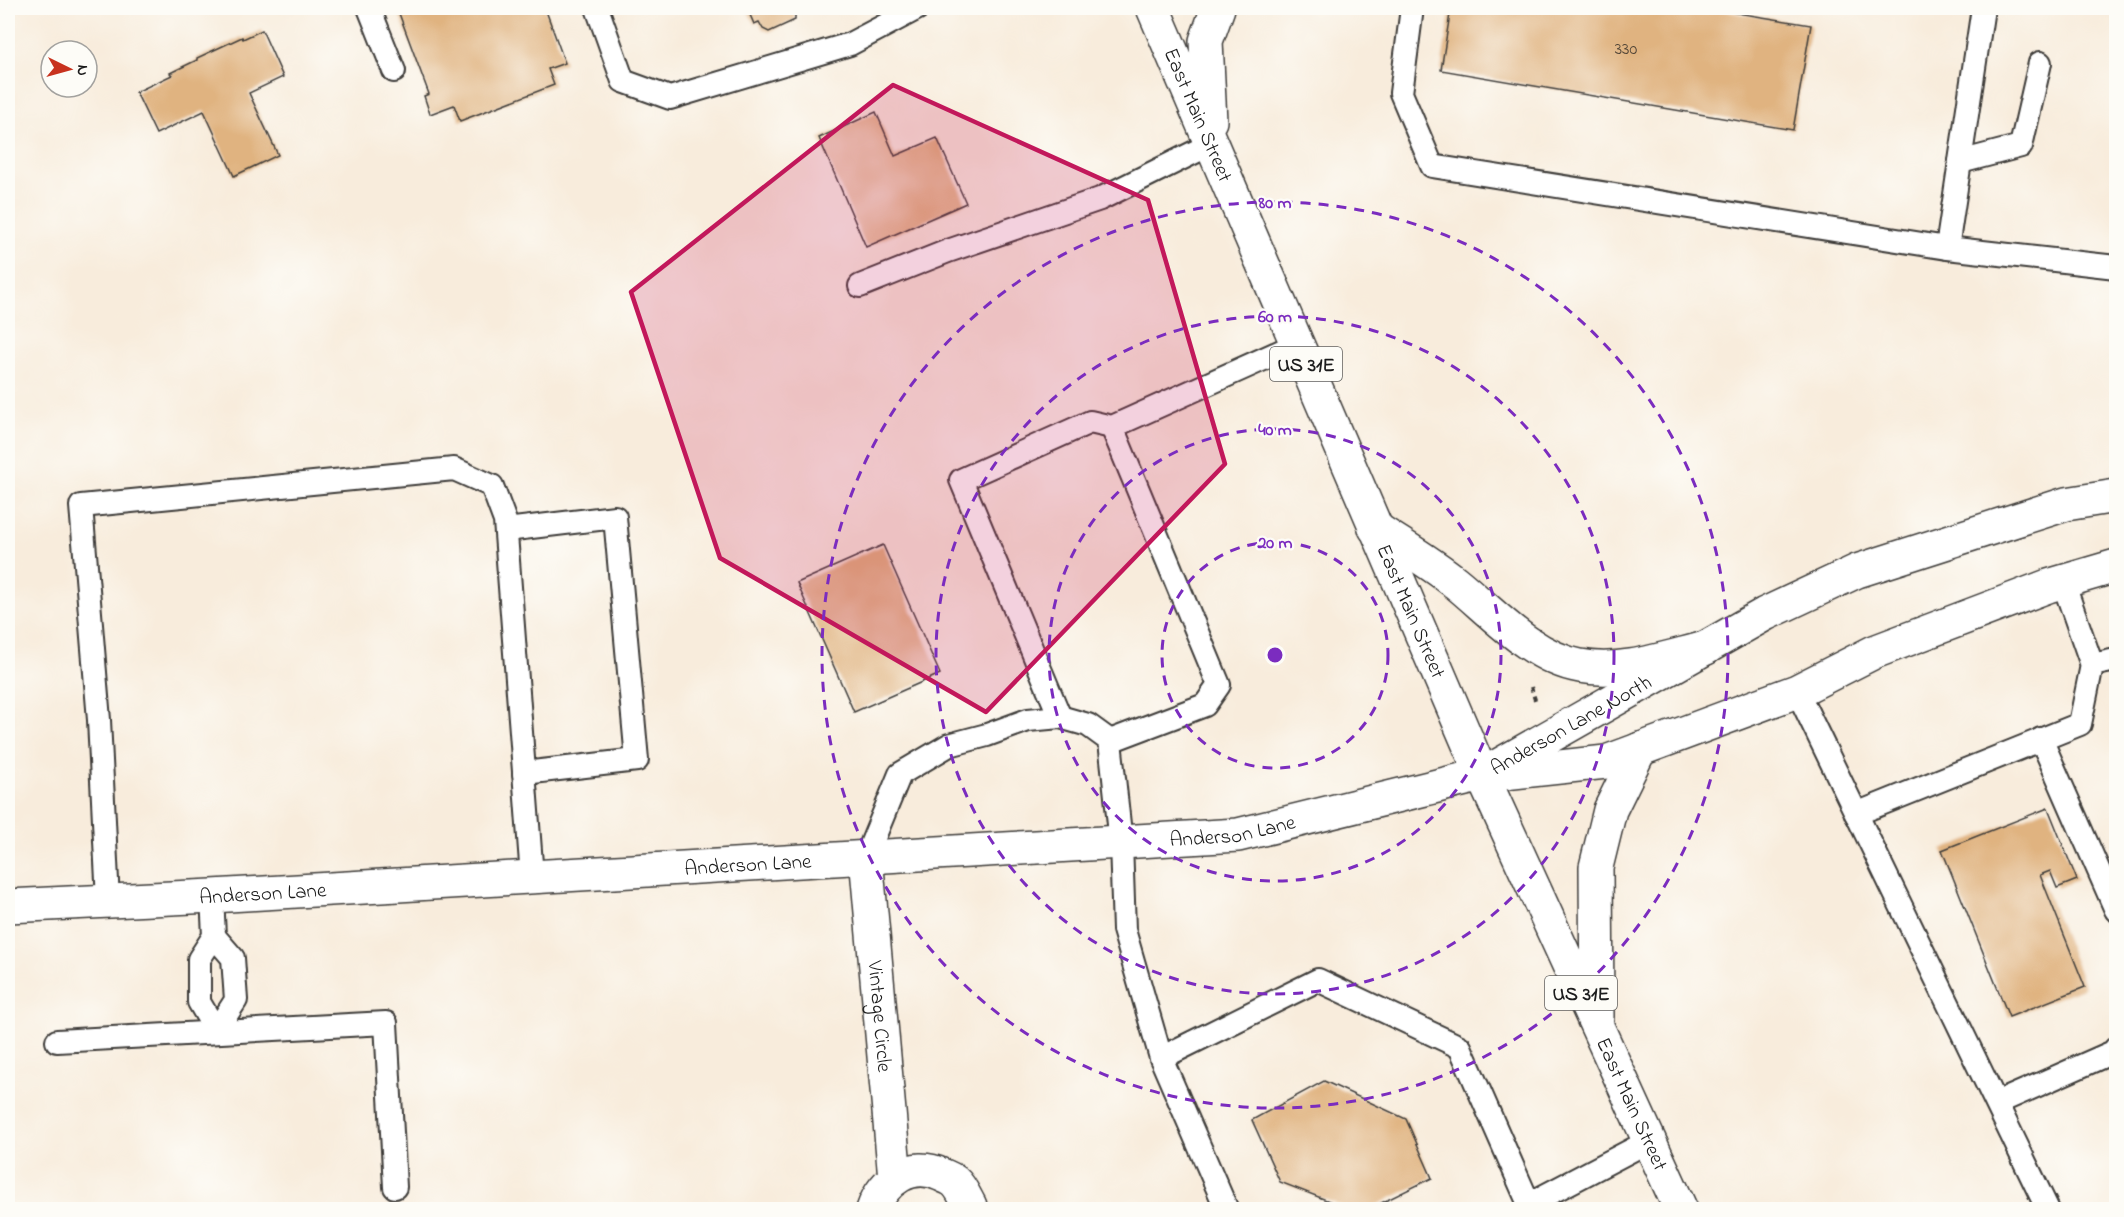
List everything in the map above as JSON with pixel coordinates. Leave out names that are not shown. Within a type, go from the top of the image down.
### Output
[{"type":"street","name":"East Main Street","points":[[1153,8],[1482,776],[1681,1209]]},
{"type":"street","points":[[1211,144],[1206,41],[1218,8]]},
{"type":"street","name":"Anderson Lane North","points":[[1482,776],[1765,614],[1857,571],[2066,504],[2116,496]]},
{"type":"street","points":[[1375,528],[1454,581],[1504,624],[1545,653],[1579,666],[1623,668],[1706,648]]},
{"type":"street","name":"Anderson Lane North","points":[[1482,776],[1606,762],[1797,691],[1874,652],[2063,582],[2116,566]]},
{"type":"street","points":[[1597,1027],[1596,867],[1610,810],[1640,749]]},
{"type":"street","name":"Anderson Lane","points":[[8,906],[1238,835],[1482,776]]},
{"type":"street","name":"Vintage Circle","points":[[866,857],[895,1178]]},
{"type":"street","points":[[873,1209],[878,1196],[895,1178],[916,1170],[934,1171],[955,1182],[970,1209]]},
{"type":"lane","points":[[369,8],[394,71]]},
{"type":"lane","points":[[597,8],[623,81],[670,98],[850,44],[918,8]]},
{"type":"lane","points":[[1412,8],[1401,93],[1432,166],[1947,248],[2116,267]]},
{"type":"lane","points":[[1947,248],[1983,8]]},
{"type":"lane","points":[[1960,162],[2021,146],[2040,63]]},
{"type":"lane","points":[[860,286],[948,251],[1100,199],[1211,144]]},
{"type":"lane","points":[[1060,717],[961,480],[1090,422],[1112,427],[1297,344]]},
{"type":"lane","points":[[1110,741],[1205,705],[1219,685],[1112,427]]},
{"type":"lane","points":[[108,901],[99,720],[81,506],[454,469],[492,486],[505,521],[532,876]]},
{"type":"lane","points":[[506,530],[615,517],[637,760],[524,773]]},
{"type":"lane","points":[[1856,814],[2080,724],[2092,665],[2063,582]]},
{"type":"lane","points":[[2092,665],[2116,660]]},
{"type":"lane","points":[[1797,691],[2048,1209]]},
{"type":"lane","points":[[866,857],[900,774],[949,745],[987,735],[1028,720],[1060,717],[1088,725],[1110,741],[1121,843],[1124,930],[1161,1058],[1227,1209]]},
{"type":"lane","points":[[2041,739],[2116,910]]},
{"type":"lane","points":[[212,896],[214,936],[199,959],[199,1002],[216,1031]]},
{"type":"lane","points":[[214,936],[233,958],[236,1000],[216,1031]]},
{"type":"lane","points":[[1161,1058],[1318,980],[1460,1047],[1523,1207],[1649,1141]]},
{"type":"lane","points":[[57,1041],[386,1023],[395,1187]]},
{"type":"lane","points":[[1997,1103],[2114,1052],[2116,1048]]},
{"type":"path","points":[[1529,681],[1537,704]]},
{"type":"highlighted area","points":[[893,85],[1148,200],[1225,464],[986,712],[720,558],[631,292]]},
{"type":"building","points":[[397,8],[545,8],[565,63],[548,69],[554,85],[460,121],[454,105],[430,114],[424,96],[429,94]]},
{"type":"building","points":[[747,8],[792,8],[795,20],[769,32],[763,29],[759,22],[754,24]]},
{"type":"building","points":[[1451,8],[1706,8],[1811,25],[1793,130],[1441,70]]},
{"type":"building","points":[[262,30],[283,77],[249,93],[278,155],[234,176],[204,111],[156,134],[136,92],[172,75],[170,73],[197,58]]},
{"type":"building","points":[[876,112],[895,156],[937,138],[966,203],[866,247],[819,138]]},
{"type":"building","points":[[883,545],[940,674],[854,712],[797,583]]},
{"type":"building","points":[[2048,808],[2077,880],[2057,888],[2050,871],[2040,875],[2085,987],[2009,1017],[1942,850]]},
{"type":"building","points":[[1324,1081],[1406,1119],[1432,1178],[1367,1210],[1352,1210],[1280,1182],[1252,1120]]}]
